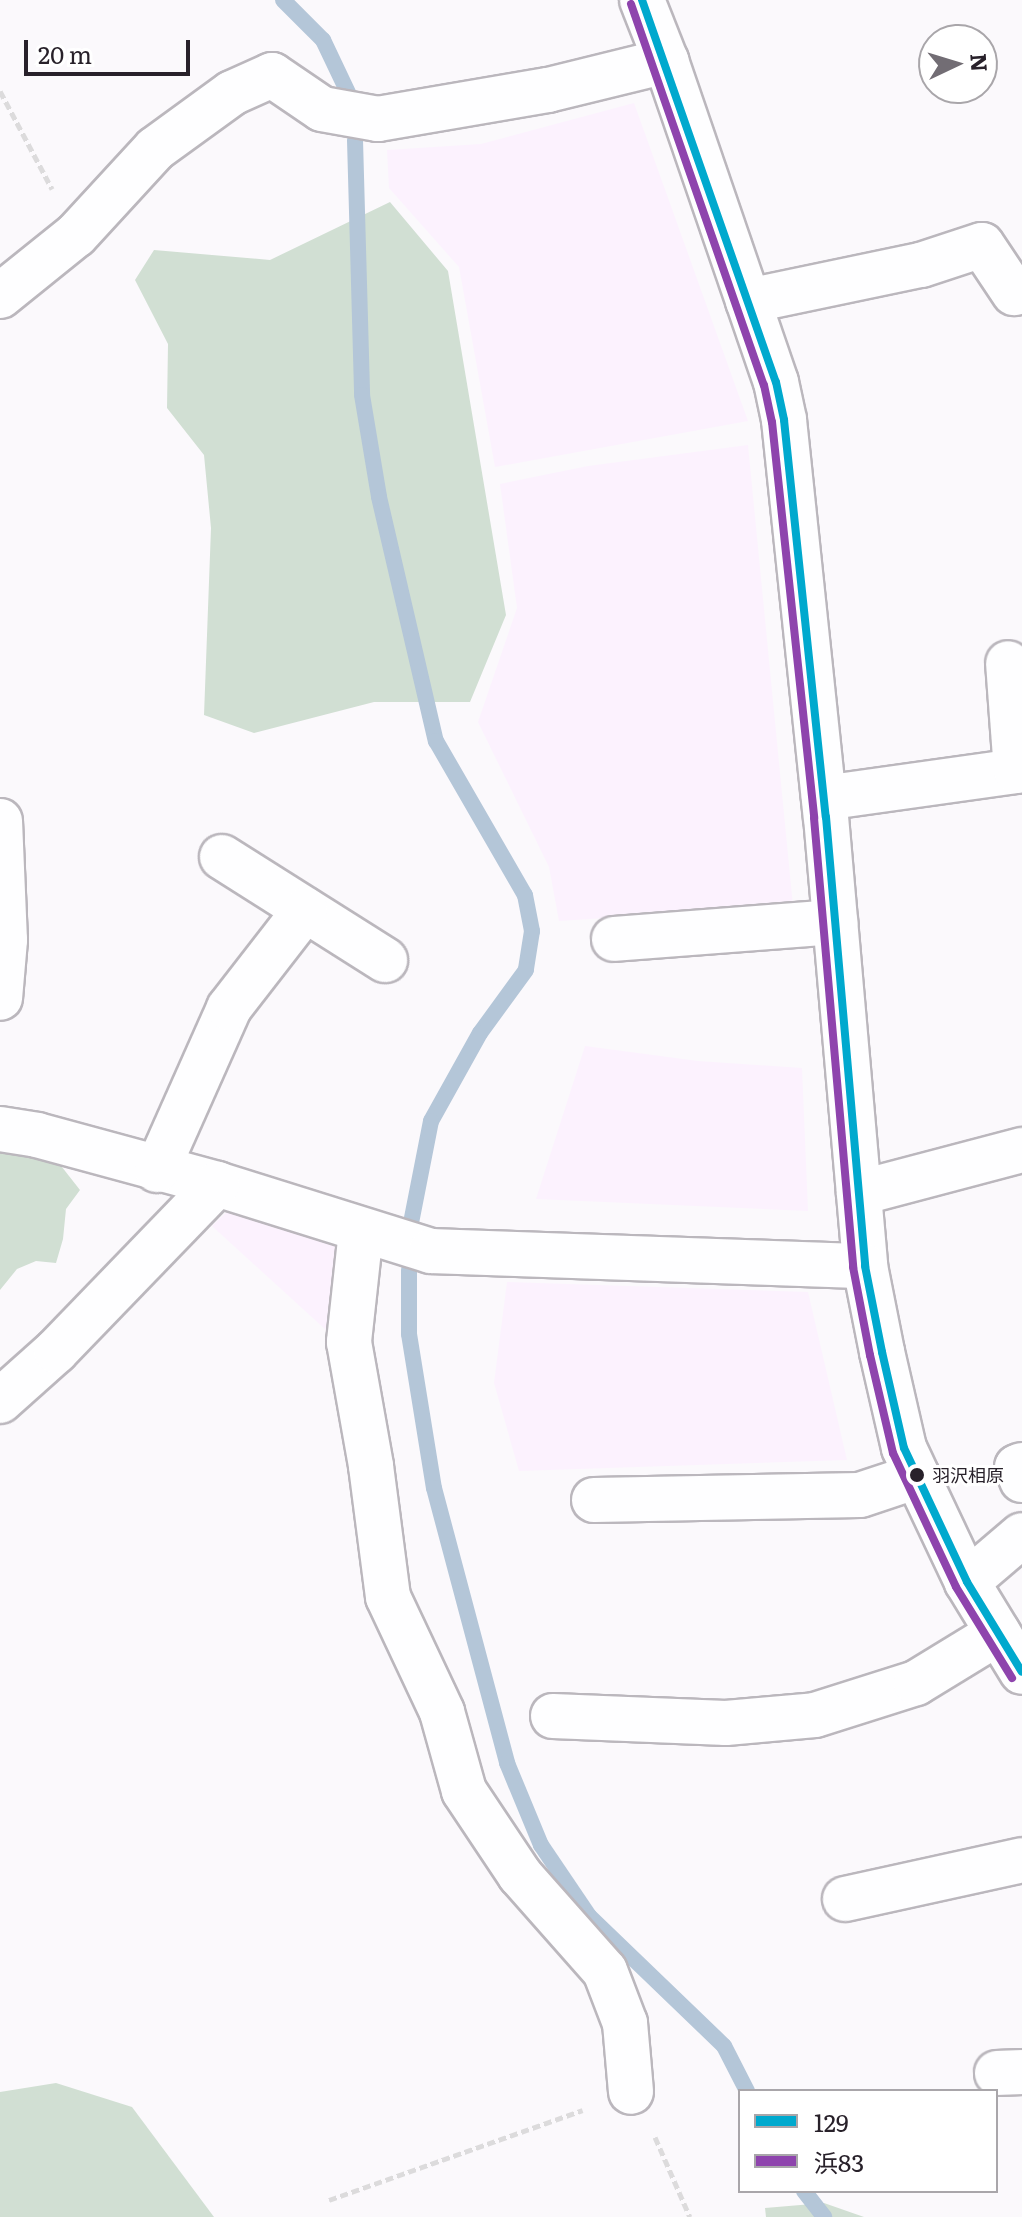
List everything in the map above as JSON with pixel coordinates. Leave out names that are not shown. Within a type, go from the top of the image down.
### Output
[{"type":"street","points":[[655,3],[666,61],[776,382],[784,420],[824,798],[865,1266],[904,1448],[967,1582],[1022,1672]]},
{"type":"street","points":[[0,296],[76,235],[155,149],[232,93],[272,75],[322,109],[378,119],[503,99],[666,61]]},
{"type":"street","points":[[748,301],[921,265],[982,245],[1014,293]]},
{"type":"street","points":[[824,798],[1019,772],[1008,663]]},
{"type":"street","points":[[0,821],[3,940],[0,998]]},
{"type":"street","points":[[222,857],[385,960]]},
{"type":"street","points":[[157,1170],[229,1008],[305,910]]},
{"type":"street","points":[[614,939],[835,922]]},
{"type":"street","points":[[0,1129],[37,1135],[217,1184],[431,1251],[865,1266]]},
{"type":"street","points":[[859,1193],[1022,1150]]},
{"type":"street","points":[[0,1401],[56,1351],[217,1184]]},
{"type":"street","points":[[361,1231],[349,1342],[371,1466],[388,1597],[442,1712],[464,1791],[520,1875],[605,1971],[625,2023],[631,2092]]},
{"type":"street","points":[[1022,1465],[1017,1467],[1022,1480]]},
{"type":"street","points":[[594,1500],[860,1495],[917,1476]]},
{"type":"street","points":[[967,1582],[1022,1535]]},
{"type":"street","points":[[553,1716],[726,1723],[815,1715],[916,1683],[998,1633]]},
{"type":"street","points":[[845,1899],[1022,1860]]},
{"type":"path","points":[[0,91],[76,235]]},
{"type":"path","points":[[329,2200],[631,2092],[662,2151],[690,2217]]},
{"type":"shaded area","points":[[634,103],[748,421],[495,467],[459,267],[389,188],[387,150],[481,144]]},
{"type":"shaded area","points":[[748,445],[793,906],[559,921],[549,867],[478,722],[517,608],[500,484],[588,466]]},
{"type":"shaded area","points":[[585,1046],[698,1061],[802,1068],[808,1211],[536,1199]]},
{"type":"shaded area","points":[[235,1204],[343,1237],[337,1317],[326,1330],[212,1226]]},
{"type":"shaded area","points":[[507,1282],[808,1292],[847,1460],[519,1471],[494,1383]]},
{"type":"green space","points":[[390,202],[448,271],[506,615],[470,702],[374,702],[254,733],[204,715],[211,528],[204,455],[167,408],[168,344],[135,280],[154,250],[270,260]]},
{"type":"green space","points":[[0,1144],[58,1162],[80,1190],[66,1209],[63,1239],[56,1263],[36,1261],[17,1269],[0,1290]]},
{"type":"green space","points":[[56,2083],[132,2107],[214,2217],[0,2217],[0,2092]]},
{"type":"green space","points":[[824,2203],[864,2217],[766,2217],[765,2208]]},
{"type":"waterway","points":[[283,0],[323,40],[352,101]]},
{"type":"waterway","points":[[355,140],[362,395],[379,497],[436,741],[525,895],[532,931],[526,970],[480,1033],[431,1121],[411,1223]]},
{"type":"waterway","points":[[409,1270],[409,1334],[434,1488],[507,1763],[541,1845],[589,1916],[724,2046],[746,2089]]},
{"type":"waterway","points":[[806,2193],[824,2217]]},
{"type":"transit line","name":"129","points":[[642,0],[776,382],[784,420],[826,817],[865,1266],[882,1352],[904,1448],[967,1582],[1022,1672]]},
{"type":"transit line","name":"浜83","points":[[631,4],[764,385],[772,422],[814,818],[853,1267],[870,1355],[893,1453],[956,1587],[1012,1678]]},
{"type":"place","name":"羽沢相原","points":[[917,1475]]}]
